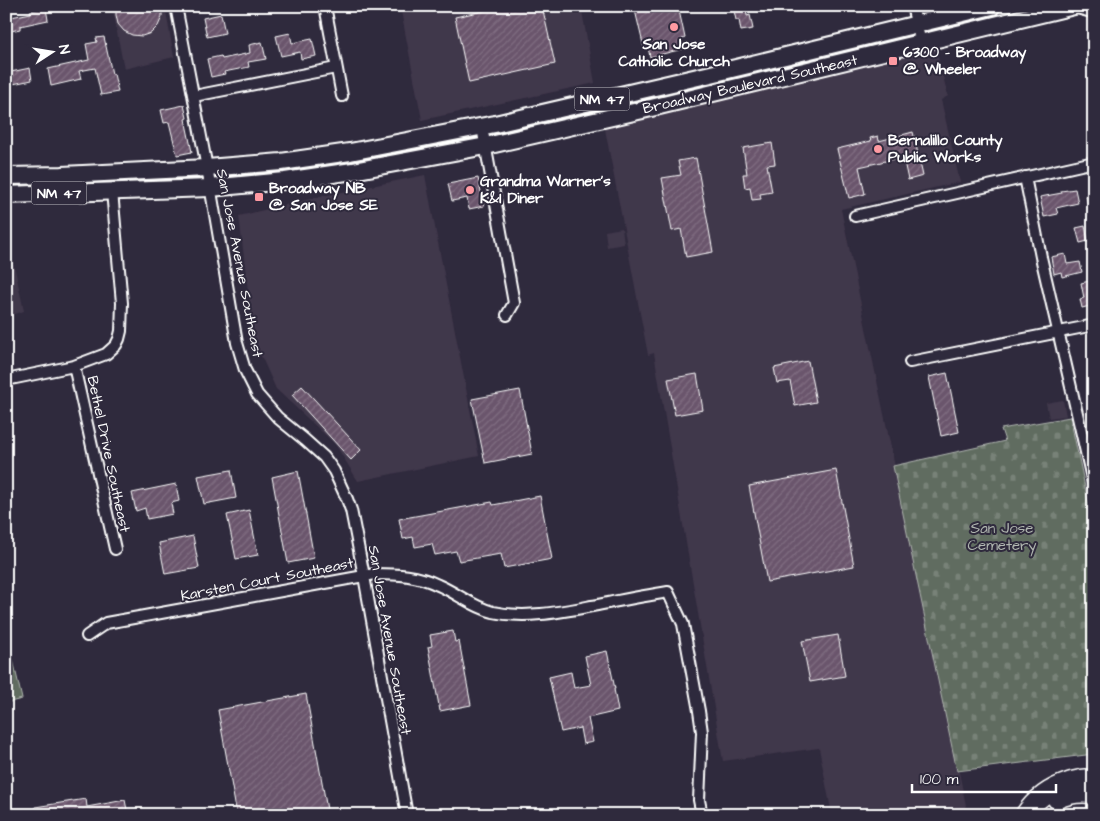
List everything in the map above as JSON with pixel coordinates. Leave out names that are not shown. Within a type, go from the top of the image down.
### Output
[{"type":"highway","points":[[1025,815],[1033,803],[1046,792],[1081,779],[1093,783]]},
{"type":"highway","points":[[1036,815],[1049,802],[1064,795],[1079,792],[1093,783]]},
{"type":"main road","name":"Broadway Boulevard Southeast","points":[[7,174],[62,175],[207,168],[281,162],[350,152],[482,126],[711,74],[992,6]]},
{"type":"main road","name":"Broadway Boulevard Southeast","points":[[8,195],[210,188],[285,181],[353,171],[486,146],[701,97],[1074,6]]},
{"type":"main road","points":[[1079,6],[1094,10]]},
{"type":"street","name":"San Jose Avenue Southeast","points":[[176,6],[194,96],[237,343],[257,394],[278,418],[324,458],[334,471],[351,510],[407,815]]},
{"type":"street","points":[[325,6],[342,96]]},
{"type":"street","points":[[912,6],[921,43]]},
{"type":"street","points":[[194,96],[336,68]]},
{"type":"street","points":[[482,126],[514,303],[507,315]]},
{"type":"street","points":[[855,216],[1094,162]]},
{"type":"street","points":[[7,174],[8,195]]},
{"type":"street","points":[[1025,178],[1041,257],[1094,487]]},
{"type":"street","points":[[6,380],[74,366],[98,358],[116,345],[121,331],[122,303],[112,191]]},
{"type":"street","points":[[910,362],[1094,325]]},
{"type":"street","name":"Bethel Drive Southeast","points":[[74,366],[115,549]]},
{"type":"street","name":"Karsten Court Southeast","points":[[87,636],[106,624],[375,574],[403,574],[419,578],[437,584],[481,608],[493,612],[518,615],[556,612],[668,592],[684,624],[700,711],[702,732],[699,800],[702,815]]},
{"type":"shaded area","points":[[112,6],[165,6],[174,57],[124,69]]},
{"type":"shaded area","points":[[400,6],[581,6],[595,83],[422,120]]},
{"type":"shaded area","name":"Bernalillo County Public Works","points":[[936,49],[948,96],[941,100],[960,182],[841,209],[968,815],[832,815],[819,748],[723,761],[654,353],[648,355],[605,129]]},
{"type":"shaded area","points":[[425,175],[479,456],[358,481],[335,444],[276,389],[254,340],[239,216]]},
{"type":"shaded area","points":[[622,228],[624,244],[607,247],[605,231]]},
{"type":"shaded area","points":[[14,265],[24,311],[6,317],[6,267]]},
{"type":"shaded area","points":[[1063,400],[1066,416],[1049,418],[1046,403]]},
{"type":"green space","name":"San Jose Cemetery","points":[[1070,417],[1094,529],[1094,754],[957,771],[893,466],[1005,441],[1001,429]]},
{"type":"green space","points":[[6,638],[8,638],[22,699],[6,703]]},
{"type":"building","points":[[116,6],[162,6],[162,17],[158,26],[151,33],[142,36],[132,35],[124,31],[118,24]]},
{"type":"building","points":[[507,6],[542,6],[555,64],[469,83],[455,17]]},
{"type":"building","points":[[634,6],[678,6],[685,38],[681,40],[683,49],[650,57],[648,47],[644,48]]},
{"type":"building","points":[[733,6],[746,6],[747,16],[750,15],[753,29],[741,31]]},
{"type":"building","points":[[46,8],[48,20],[20,26],[20,29],[6,32],[6,18]]},
{"type":"building","points":[[221,14],[225,33],[207,37],[203,18]]},
{"type":"building","points":[[290,33],[292,43],[312,39],[316,56],[301,59],[300,52],[281,56],[276,36]]},
{"type":"building","points":[[104,37],[118,92],[101,95],[95,68],[79,71],[81,79],[51,86],[48,69],[89,60],[86,44],[97,42],[96,38]]},
{"type":"building","points":[[262,42],[266,59],[248,62],[249,67],[224,72],[225,74],[211,77],[207,59],[221,56],[222,59],[250,53],[249,45]]},
{"type":"building","points":[[30,68],[32,80],[8,85],[6,73]]},
{"type":"building","points":[[184,105],[192,152],[177,155],[169,122],[164,123],[161,110]]},
{"type":"building","points":[[913,132],[923,176],[908,180],[903,157],[859,167],[865,194],[849,198],[837,149],[871,141],[870,138],[878,136],[879,141]]},
{"type":"building","points":[[772,143],[775,164],[767,165],[772,192],[760,194],[761,199],[752,200],[750,187],[745,188],[743,174],[747,174],[743,148]]},
{"type":"building","points":[[696,158],[713,252],[686,257],[681,229],[672,231],[662,178],[681,175],[678,161]]},
{"type":"building","points":[[478,178],[484,206],[469,209],[467,198],[452,201],[448,184]]},
{"type":"building","points":[[1075,189],[1078,203],[1056,208],[1058,214],[1044,217],[1040,197]]},
{"type":"building","points":[[1094,193],[1094,216],[1090,216],[1086,195]]},
{"type":"building","points":[[1085,226],[1088,241],[1080,243],[1076,228]]},
{"type":"building","points":[[1065,254],[1067,264],[1080,262],[1082,272],[1062,277],[1061,272],[1054,274],[1051,257]]},
{"type":"building","points":[[1094,280],[1094,305],[1082,308],[1080,299],[1084,298],[1081,283]]},
{"type":"building","points":[[808,361],[816,402],[795,406],[790,381],[777,383],[774,368]]},
{"type":"building","points":[[947,373],[959,432],[941,436],[929,377]]},
{"type":"building","points":[[697,374],[703,410],[675,415],[668,379]]},
{"type":"building","points":[[302,386],[361,450],[351,460],[292,395]]},
{"type":"building","points":[[520,390],[532,454],[485,463],[472,399]]},
{"type":"building","points":[[231,470],[236,498],[204,504],[198,476]]},
{"type":"building","points":[[836,470],[854,566],[767,582],[749,486]]},
{"type":"building","points":[[298,471],[314,558],[288,563],[272,477]]},
{"type":"building","points":[[176,484],[179,501],[171,503],[173,514],[147,519],[145,508],[136,511],[132,493]]},
{"type":"building","points":[[540,496],[552,559],[504,568],[501,554],[459,561],[456,551],[435,555],[432,544],[415,547],[413,537],[403,539],[399,519],[492,502],[493,505]]},
{"type":"building","points":[[249,510],[258,555],[236,559],[227,515]]},
{"type":"building","points":[[193,536],[199,568],[165,574],[159,543]]},
{"type":"building","points":[[453,631],[455,642],[459,641],[471,705],[440,711],[428,647],[432,646],[430,635]]},
{"type":"building","points":[[838,635],[845,676],[810,682],[802,641]]},
{"type":"building","points":[[607,651],[618,711],[588,718],[593,742],[583,744],[580,728],[561,732],[549,677],[571,672],[574,688],[591,685],[585,656]]},
{"type":"building","points":[[306,694],[328,815],[237,815],[218,710]]},
{"type":"building","points":[[86,799],[87,807],[125,800],[128,815],[37,815],[35,807]]},
{"type":"place","name":"San Jose Catholic Church","points":[[674,27]]},
{"type":"place","name":"6300 - Broadway @ Wheeler","points":[[893,61]]},
{"type":"place","name":"Bernalillo County Public Works","points":[[878,149]]},
{"type":"place","name":"Grandma Warner's K&I Diner","points":[[470,190]]},
{"type":"place","name":"Broadway NB @ San Jose SE","points":[[259,197]]}]
